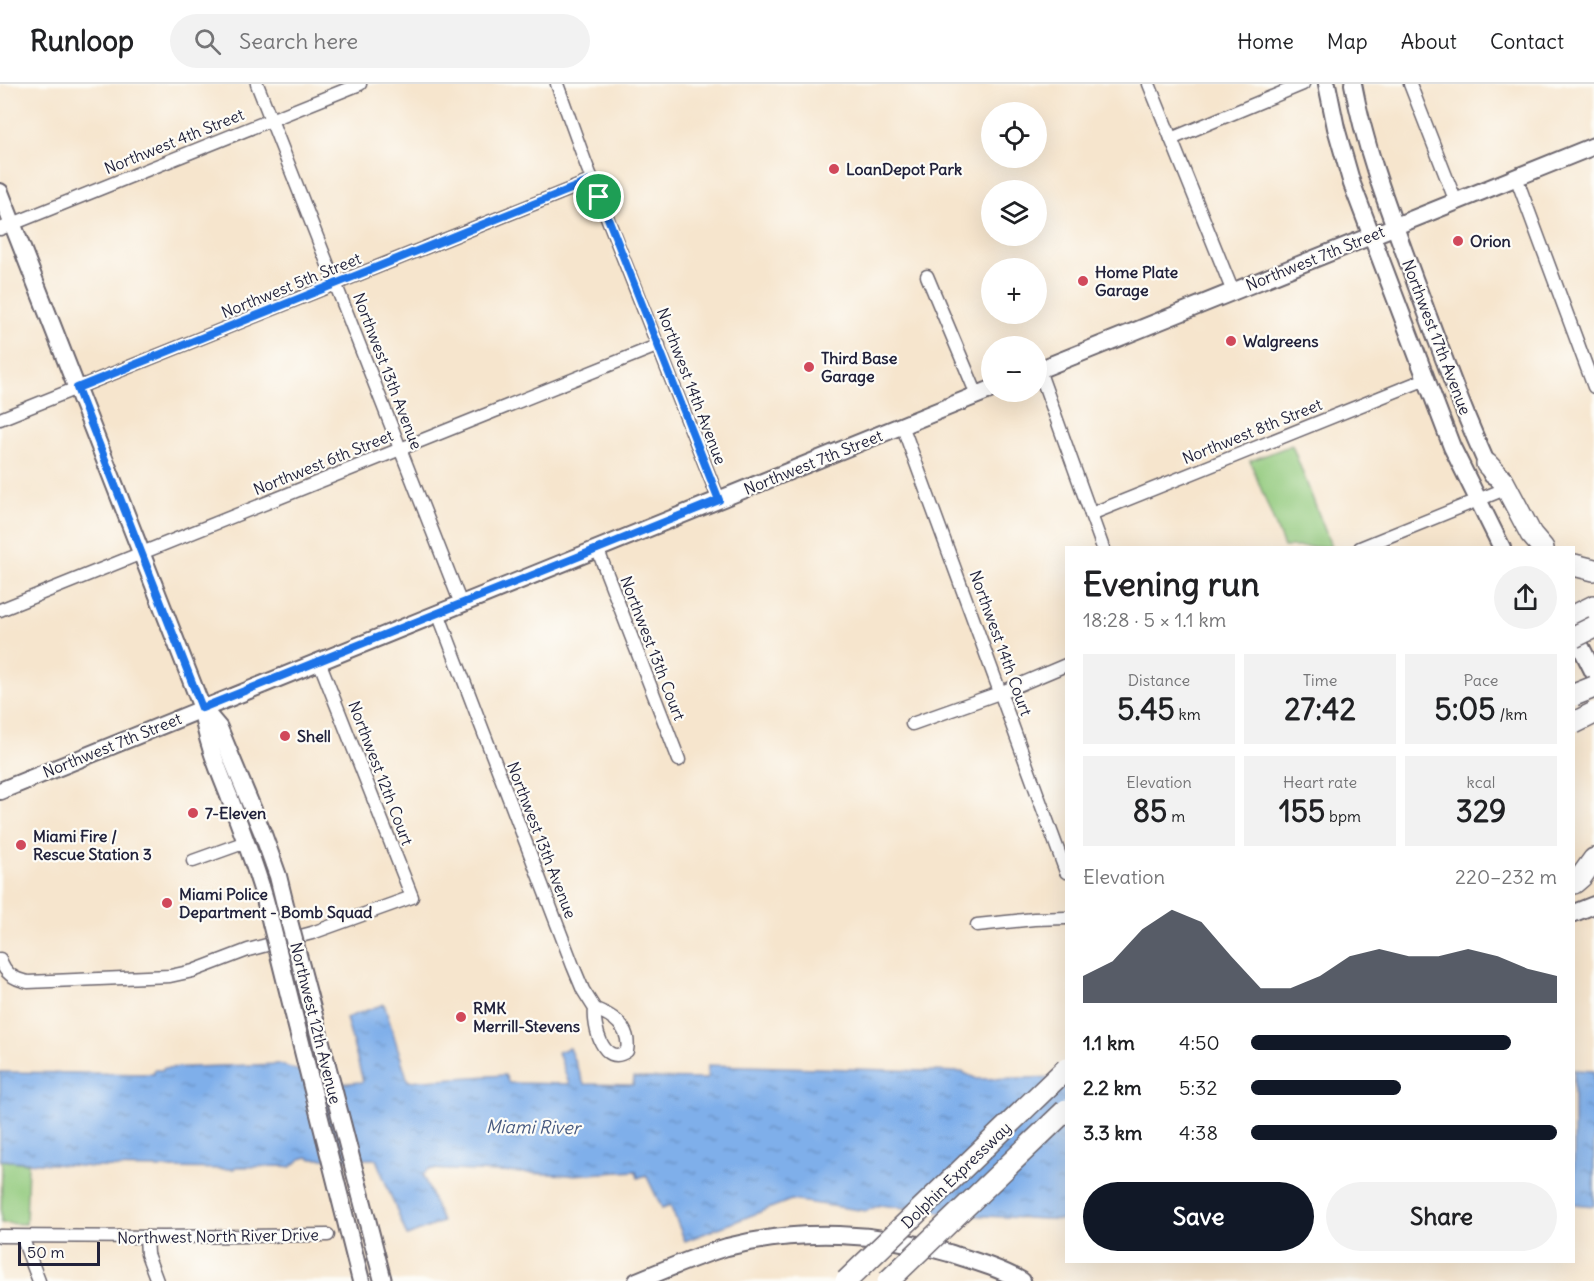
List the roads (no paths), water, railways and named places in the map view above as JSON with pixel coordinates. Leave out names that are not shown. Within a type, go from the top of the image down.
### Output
[{"type":"highway","points":[[1487,464],[1503,481],[1531,534],[1541,546]]},
{"type":"highway","points":[[1575,565],[1594,570]]},
{"type":"highway","points":[[1575,634],[1588,614]]},
{"type":"highway","points":[[1575,695],[1594,687]]},
{"type":"highway","points":[[1575,722],[1594,712]]},
{"type":"highway","points":[[1575,882],[1594,860]]},
{"type":"highway","name":"Dolphin Expressway","points":[[846,1281],[1065,1070]]},
{"type":"highway","name":"Dolphin Expressway","points":[[888,1281],[1065,1111]]},
{"type":"main road","name":"Northwest 17th Avenue","points":[[1327,84],[1344,157],[1371,236],[1452,447],[1501,546]]},
{"type":"main road","name":"Northwest 17th Avenue","points":[[1353,84],[1369,153],[1449,372],[1487,464],[1528,546]]},
{"type":"main road","name":"Northwest 7th Street","points":[[1047,367],[1594,146]]},
{"type":"main road","name":"Northwest 12th Avenue","points":[[0,192],[6,226],[77,388],[202,708],[205,734],[264,897],[361,1281]]},
{"type":"main road","name":"Northwest 7th Street","points":[[0,790],[981,393]]},
{"type":"main road","points":[[1575,637],[1594,673]]},
{"type":"main road","points":[[1575,685],[1594,720]]},
{"type":"main road","name":"Northwest 12th Avenue","points":[[202,708],[219,728],[278,876],[383,1281]]},
{"type":"main road","points":[[1575,913],[1594,905]]},
{"type":"main road","points":[[637,1281],[715,1251],[765,1240],[807,1235],[831,1235],[919,1244],[974,1261],[1022,1281]]},
{"type":"street","name":"Northwest 13th Avenue","points":[[257,84],[461,604]]},
{"type":"street","name":"Northwest 4th Street","points":[[6,226],[360,84]]},
{"type":"street","name":"Northwest 14th Avenue","points":[[557,84],[719,500]]},
{"type":"street","points":[[1149,84],[1233,292]]},
{"type":"street","points":[[1171,139],[1303,84]]},
{"type":"street","points":[[1410,84],[1456,201]]},
{"type":"street","points":[[1516,177],[1594,387]]},
{"type":"street","name":"Northwest 5th Street","points":[[0,419],[593,180]]},
{"type":"street","points":[[927,276],[981,386]]},
{"type":"street","name":"Northwest 6th Street","points":[[0,610],[659,345]]},
{"type":"street","name":"Northwest 8th Street","points":[[1091,514],[1426,380]]},
{"type":"street","points":[[1047,395],[1102,546]]},
{"type":"street","name":"Northwest 14th Court","points":[[902,425],[1002,692],[1065,869]]},
{"type":"street","points":[[1365,546],[1500,491]]},
{"type":"street","name":"Northwest 13th Court","points":[[597,548],[679,760]]},
{"type":"street","name":"Northwest 13th Avenue","points":[[438,613],[573,966],[583,990],[595,1009]]},
{"type":"street","name":"Northwest 12th Court","points":[[0,958],[6,971],[19,980],[39,982],[170,976],[193,971],[248,950],[312,933],[412,897],[319,661]]},
{"type":"street","points":[[912,724],[1002,692],[1065,665]]},
{"type":"street","points":[[194,861],[246,842]]},
{"type":"street","points":[[977,925],[1065,918]]},
{"type":"street","name":"Northwest North River Drive","points":[[0,1236],[328,1235]]},
{"type":"street","points":[[22,1237],[39,1281]]},
{"type":"street","points":[[146,1237],[147,1254],[157,1281]]},
{"type":"water","name":"Miami River","points":[[384,1004],[408,1081],[505,1075],[509,1083],[569,1084],[558,1052],[569,1048],[584,1084],[633,1085],[634,1078],[707,1079],[708,1065],[962,1072],[977,1079],[1065,1077],[1065,1220],[964,1215],[880,1205],[866,1211],[791,1200],[685,1241],[670,1205],[662,1208],[646,1175],[638,1178],[636,1171],[571,1175],[429,1169],[423,1175],[442,1222],[407,1236],[376,1159],[312,1159],[308,1157],[301,1159],[291,1167],[235,1167],[234,1169],[93,1167],[0,1160],[0,1072],[154,1074],[154,1070],[163,1070],[163,1068],[279,1064],[337,1084],[361,1082],[363,1081],[346,1018]]},
{"type":"water","points":[[1575,1070],[1594,1071],[1594,1206],[1575,1204]]},
{"type":"place","name":"LoanDepot Park","points":[[834,169]]},
{"type":"place","name":"Orion","points":[[1458,241]]},
{"type":"place","name":"Home Plate Garage","points":[[1083,281]]},
{"type":"place","name":"Walgreens","points":[[1231,341]]},
{"type":"place","name":"Third Base Garage","points":[[809,367]]},
{"type":"place","name":"Shell","points":[[285,736]]},
{"type":"place","name":"7-Eleven","points":[[193,813]]},
{"type":"place","name":"Miami Fire / Rescue Station 3","points":[[21,845]]},
{"type":"place","name":"Miami Police Department - Bomb Squad","points":[[167,903]]},
{"type":"place","name":"RMK Merrill-Stevens","points":[[461,1017]]}]
